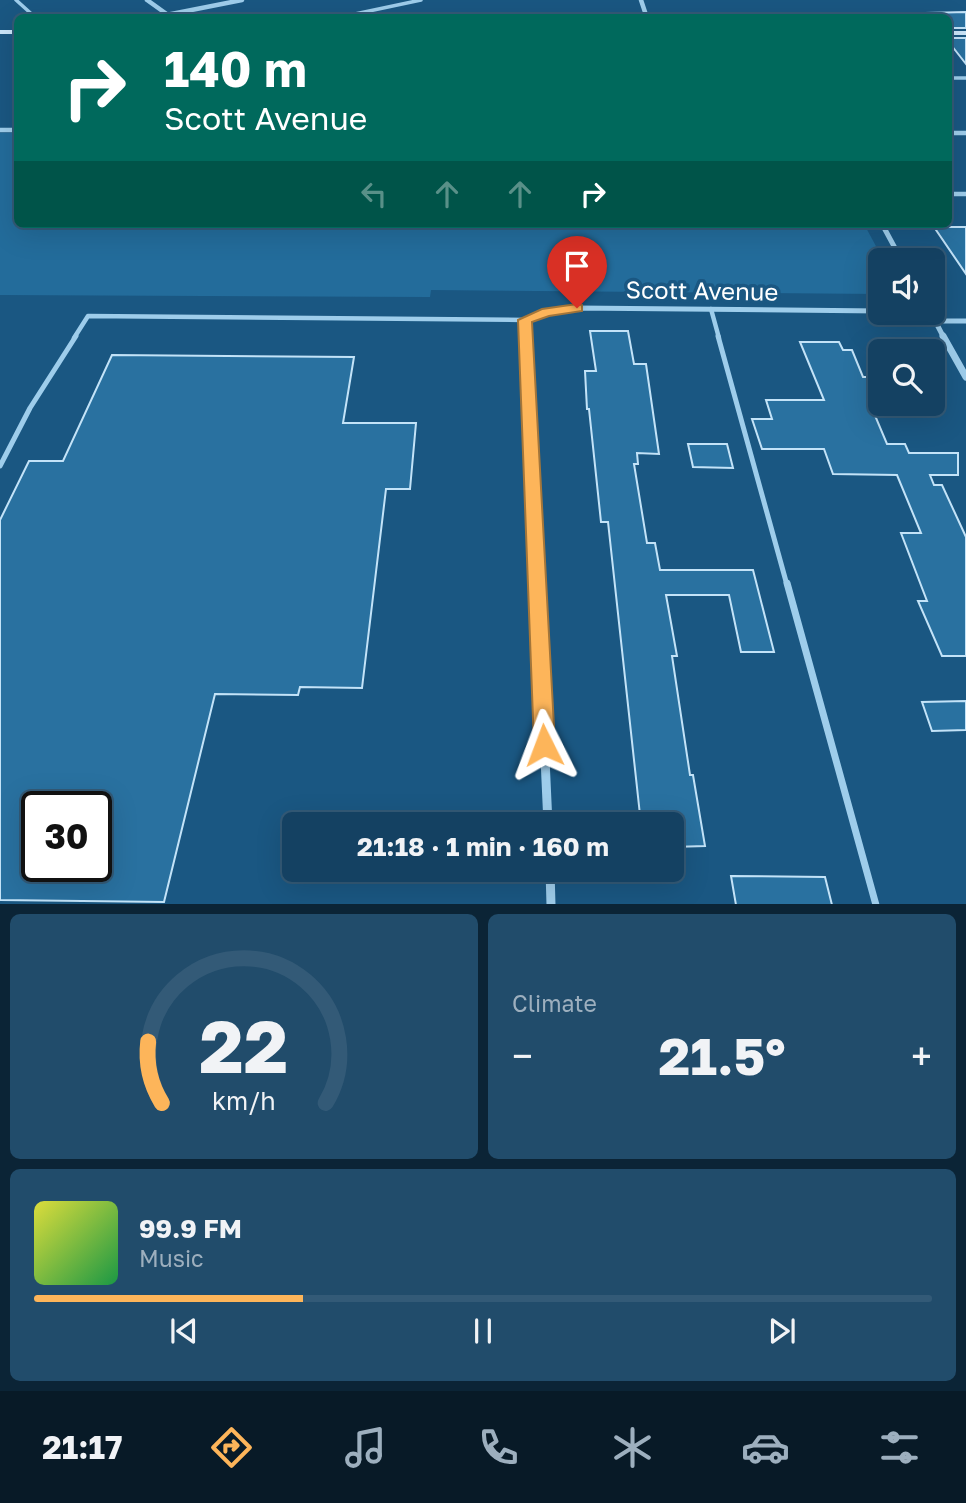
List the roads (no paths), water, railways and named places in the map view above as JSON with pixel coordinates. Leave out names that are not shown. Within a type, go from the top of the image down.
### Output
[{"type":"street","points":[[147,0],[166,14]]},
{"type":"street","points":[[178,14],[242,0]]},
{"type":"street","points":[[884,228],[895,248]]},
{"type":"street","name":"Scott Avenue","points":[[525,320],[547,312],[577,308],[868,311]]},
{"type":"street","points":[[525,320],[547,812]]},
{"type":"street","points":[[945,321],[966,321]]},
{"type":"street","points":[[937,325],[966,377]]},
{"type":"street","points":[[550,882],[551,904]]},
{"type":"lane","points":[[16,0],[32,14]]},
{"type":"lane","points":[[355,14],[421,0]]},
{"type":"lane","points":[[711,309],[876,904]]},
{"type":"lane","points":[[0,466],[30,408],[88,316],[525,320]]}]
